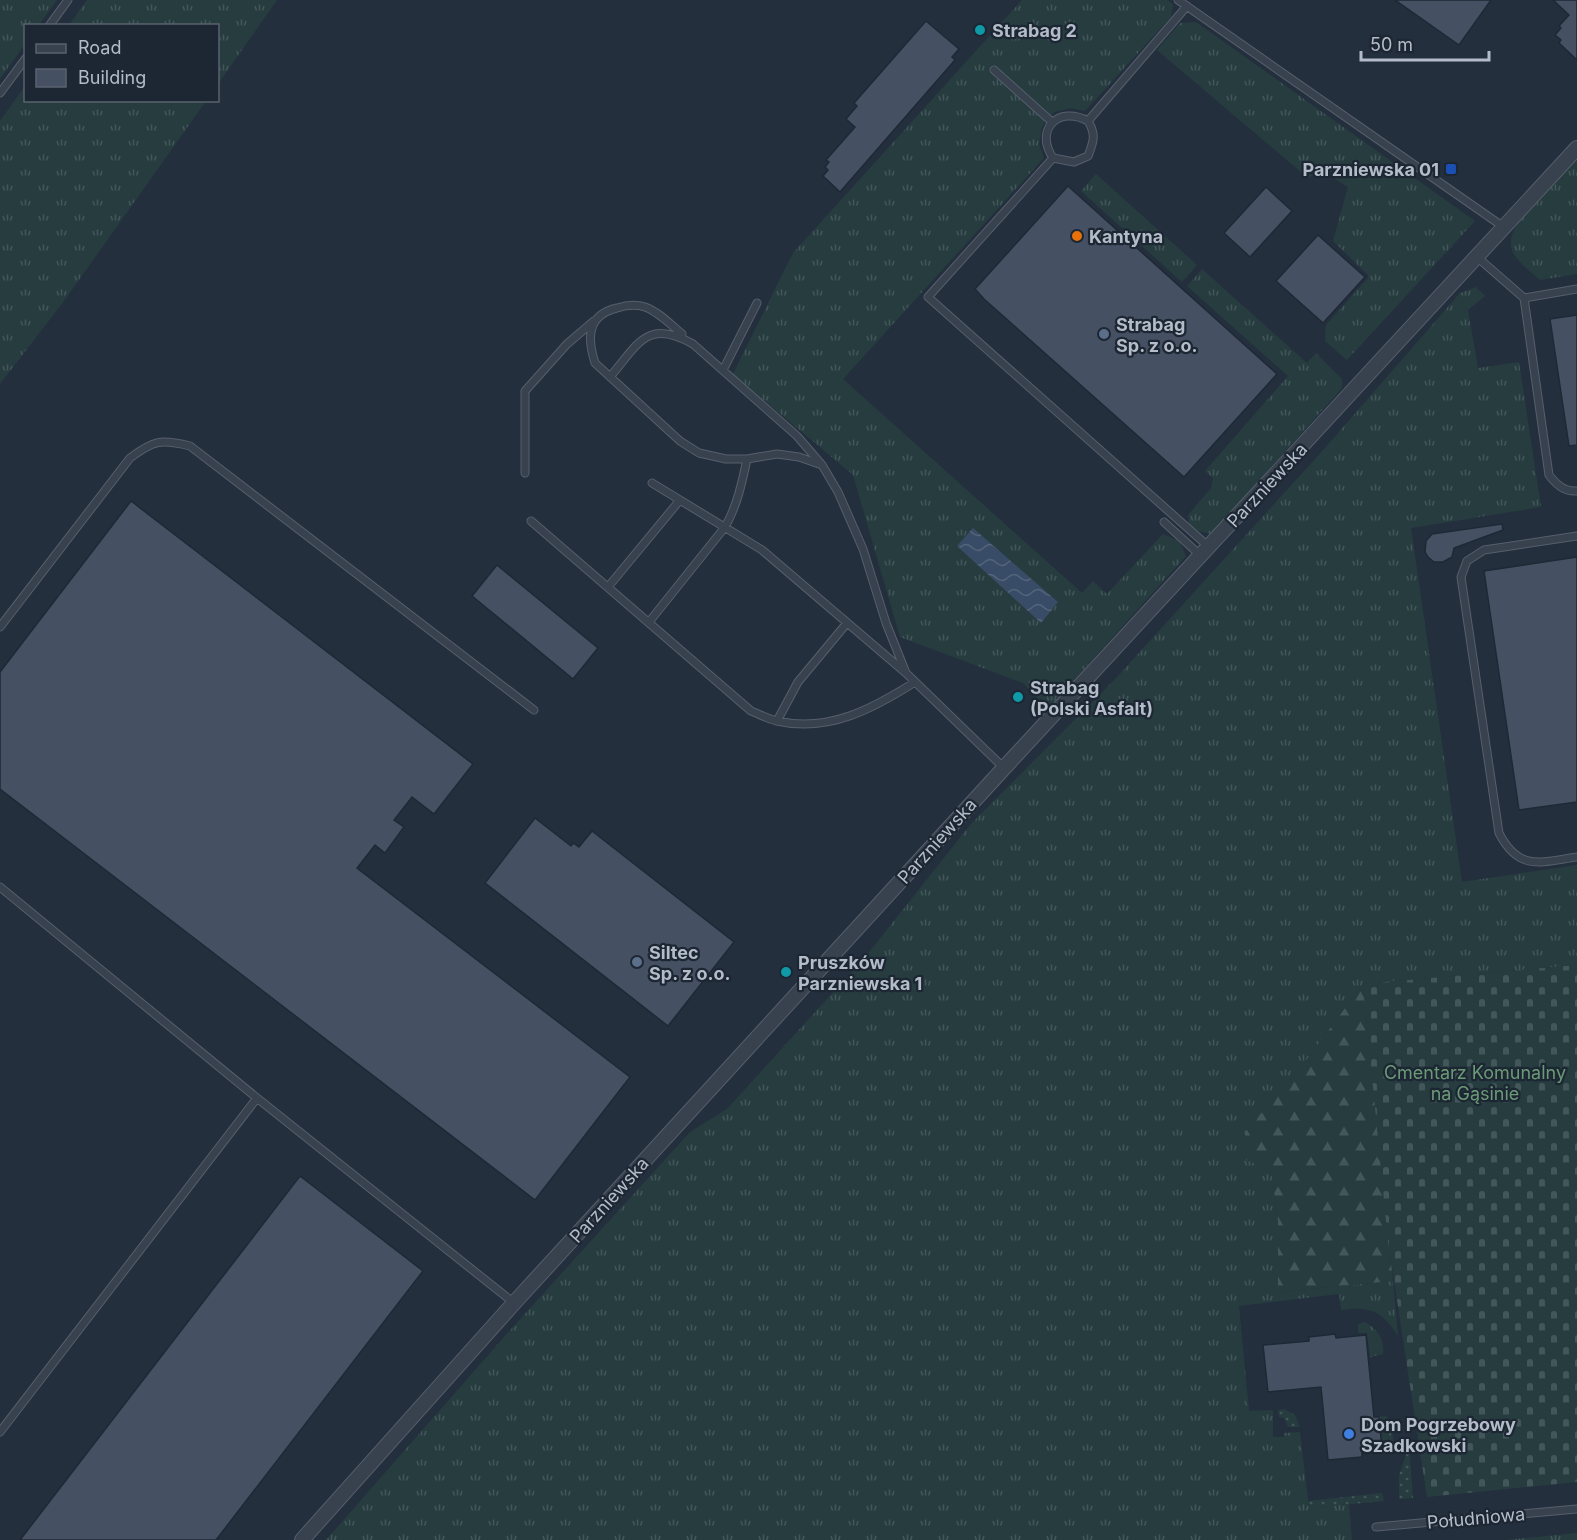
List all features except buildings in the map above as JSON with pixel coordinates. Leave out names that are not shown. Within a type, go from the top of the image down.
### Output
[{"type":"street","name":"Parzniewska","points":[[302,1540],[514,1303],[1004,768],[1577,148]]},
{"type":"lane","points":[[50,24],[68,0]]},
{"type":"lane","points":[[1178,0],[1505,228]]},
{"type":"lane","points":[[1088,121],[1187,6]]},
{"type":"lane","points":[[0,93],[24,61]]},
{"type":"lane","points":[[994,70],[1052,123]]},
{"type":"lane","points":[[1066,114],[1077,115],[1088,121],[1094,131],[1088,156],[1074,162],[1053,158],[1046,141],[1048,129],[1052,123],[1066,114]]},
{"type":"lane","points":[[1053,158],[928,297],[1205,552]]},
{"type":"lane","points":[[1477,258],[1524,298],[1549,475],[1557,486],[1577,491]]},
{"type":"lane","points":[[1524,298],[1577,290]]},
{"type":"lane","points":[[723,370],[757,303]]},
{"type":"lane","points":[[525,473],[525,391],[567,344],[601,314],[632,304],[658,314],[797,436],[822,465],[838,492],[863,549],[886,623],[906,673]]},
{"type":"lane","points":[[594,321],[590,334],[595,363],[680,441],[699,453],[726,459],[747,459],[777,454],[799,457],[822,465]]},
{"type":"lane","points":[[610,377],[647,336],[658,332],[677,335],[693,344]]},
{"type":"lane","points":[[0,627],[130,458],[146,446],[167,440],[190,447],[534,710]]},
{"type":"lane","points":[[649,622],[732,515],[747,459]]},
{"type":"lane","points":[[652,483],[762,550],[906,673],[1004,768]]},
{"type":"lane","points":[[608,587],[680,500]]},
{"type":"lane","points":[[531,521],[751,711],[777,721],[799,723],[829,721],[857,715],[880,704],[915,682]]},
{"type":"lane","points":[[1164,522],[1205,552]]},
{"type":"lane","points":[[1577,536],[1484,550],[1467,561],[1461,577],[1499,833],[1505,846],[1513,854],[1534,864],[1577,857]]},
{"type":"lane","points":[[777,721],[798,682],[847,622]]},
{"type":"lane","points":[[0,887],[257,1098],[514,1303]]},
{"type":"lane","points":[[0,1432],[257,1098]]},
{"type":"lane","name":"Południowa","points":[[1376,1527],[1577,1509]]},
{"type":"green space","points":[[0,0],[57,0],[40,24],[24,24],[24,45],[0,79]]},
{"type":"green space","points":[[87,0],[277,0],[219,83],[219,24],[70,24]]},
{"type":"green space","points":[[1022,0],[1167,0],[1173,4],[1171,17],[1085,111],[1071,108],[1054,112],[1042,127],[1039,144],[1044,158],[843,379],[1082,593],[1093,581],[1107,594],[1163,534],[1179,541],[1186,556],[1048,709],[1023,683],[900,637],[853,475],[733,374],[793,253]]},
{"type":"green space","points":[[1196,22],[1475,221],[1347,360],[1325,341],[1326,325],[1368,278],[1368,275],[1333,241],[1348,187],[1322,171],[1308,178],[1157,50],[1180,23]]},
{"type":"green space","points":[[24,87],[24,102],[205,102],[64,301],[0,384],[0,121]]},
{"type":"green space","points":[[1577,159],[1577,274],[1540,280],[1515,256],[1511,242],[1512,234],[1517,225]]},
{"type":"green space","points":[[1096,174],[1197,265],[1182,282],[1081,191]]},
{"type":"green space","points":[[1202,269],[1307,363],[1316,353],[1342,379],[1342,388],[1211,534],[1189,529],[1188,515],[1211,488],[1213,478],[1205,471],[1288,376],[1187,286]]},
{"type":"green space","points":[[1476,287],[1485,296],[1468,310],[1478,368],[1519,362],[1541,507],[1411,528],[1462,882],[1577,865],[1577,965],[1363,984],[1305,1062],[1245,1132],[1271,1169],[1278,1221],[1278,1292],[1393,1281],[1398,1336],[1381,1316],[1374,1312],[1360,1309],[1341,1310],[1339,1294],[1239,1306],[1249,1411],[1273,1410],[1273,1437],[1284,1437],[1284,1433],[1300,1432],[1309,1508],[1349,1504],[1352,1540],[326,1540],[512,1328],[690,1132],[727,1109],[866,956],[970,825],[1118,676],[1325,448],[1460,293]]},
{"type":"green space","name":"Cmentarz Komunalny na Gąsinie","points":[[1577,965],[1577,1482],[1427,1497],[1388,1241],[1363,984]]},
{"type":"green space","points":[[1363,984],[1393,1281],[1278,1292],[1278,1221],[1271,1170],[1246,1160],[1245,1132],[1305,1062]]},
{"type":"green space","points":[[1365,1322],[1379,1335],[1383,1344],[1383,1354],[1370,1357],[1367,1333],[1358,1333],[1358,1324]]},
{"type":"green space","points":[[1284,1409],[1295,1415],[1300,1427],[1288,1427],[1284,1418],[1279,1417],[1278,1410]]},
{"type":"green space","points":[[1386,1416],[1391,1422],[1394,1450],[1391,1453],[1381,1454],[1377,1417]]},
{"type":"green space","points":[[1409,1446],[1413,1498],[1399,1499],[1399,1475]]},
{"type":"green space","points":[[1382,1493],[1384,1501],[1309,1508],[1308,1501]]},
{"type":"green space","points":[[1577,1533],[1577,1540],[1506,1540]]},
{"type":"water","points":[[973,528],[1058,602],[1041,623],[957,546]]},
{"type":"place","name":"Strabag 2","points":[[980,30]]},
{"type":"place","name":"Parzniewska 01","points":[[1451,169]]},
{"type":"place","name":"Kantyna","points":[[1077,236]]},
{"type":"place","name":"Strabag Sp. z o.o.","points":[[1104,334]]},
{"type":"place","name":"Strabag (Polski Asfalt)","points":[[1018,697]]},
{"type":"place","name":"Siltec Sp. z o.o.","points":[[637,962]]},
{"type":"place","name":"Pruszków Parzniewska 1","points":[[786,972]]},
{"type":"place","name":"Dom Pogrzebowy Szadkowski","points":[[1349,1434]]}]
